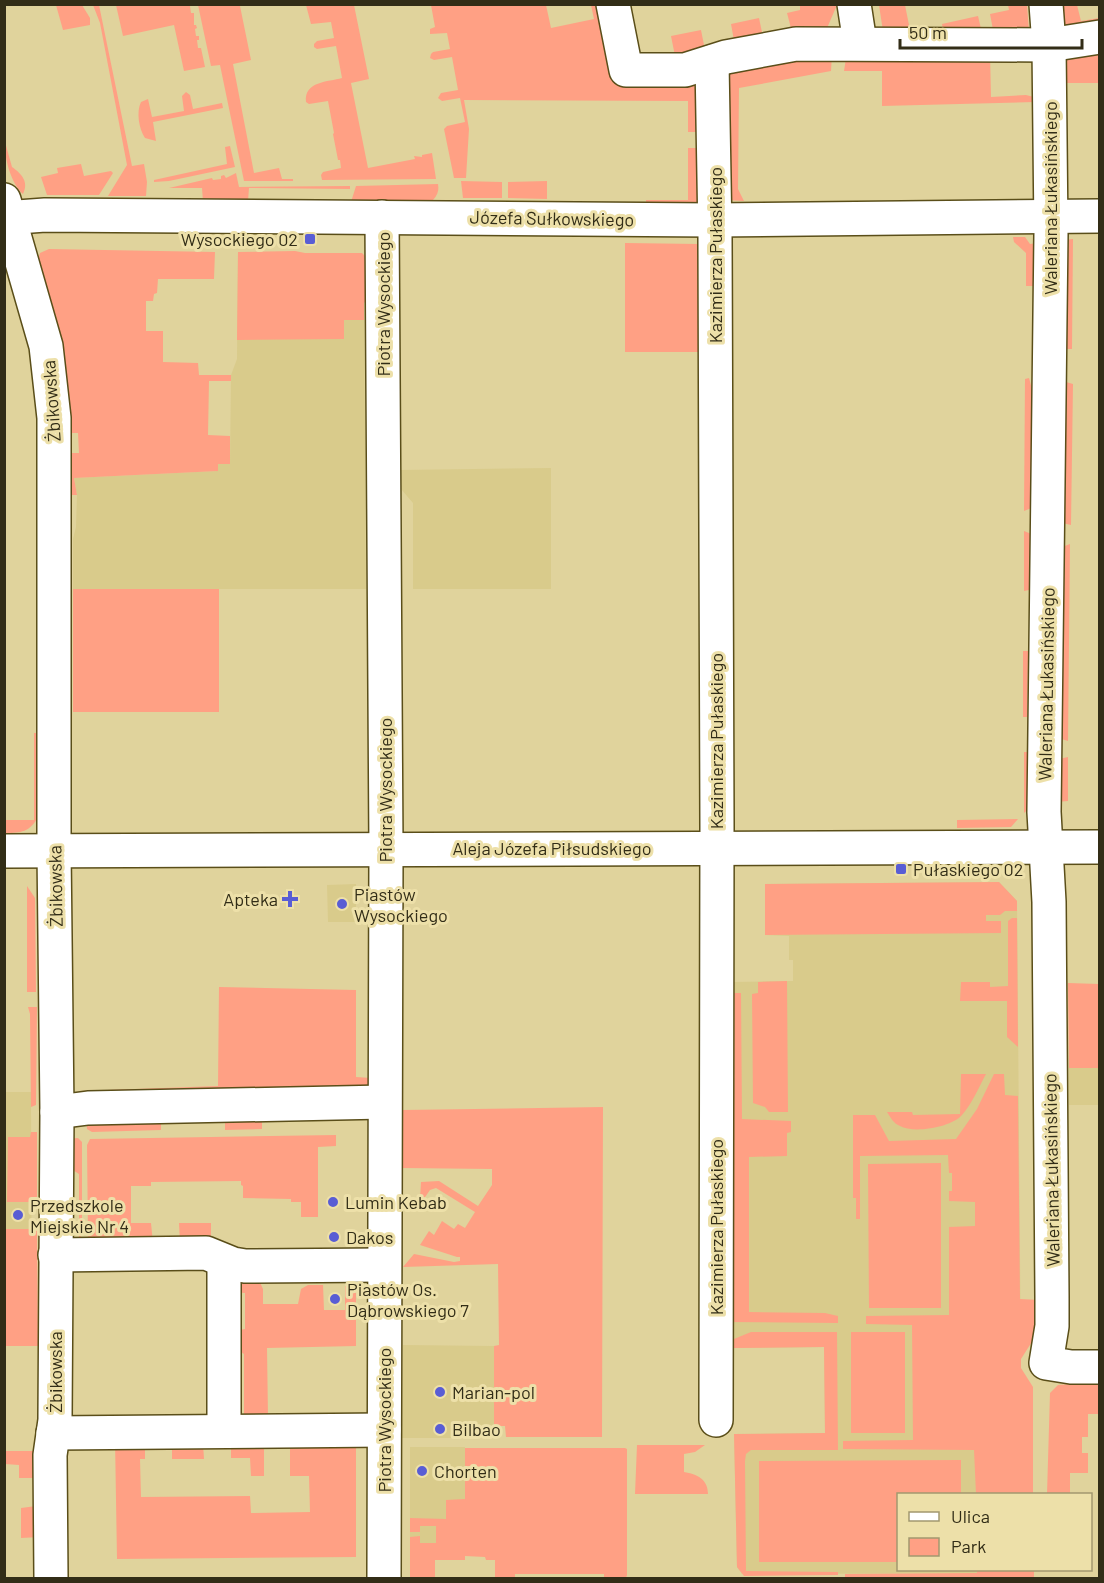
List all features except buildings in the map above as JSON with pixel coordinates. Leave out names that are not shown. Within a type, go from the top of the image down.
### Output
[{"type":"street","points":[[613,4],[626,70],[685,70],[726,57],[796,44],[1049,45],[1100,38]]},
{"type":"street","points":[[854,4],[860,43]]},
{"type":"street","name":"Waleriana Łukasińskiego","points":[[1046,4],[1049,45],[1051,217],[1044,812],[1047,847],[1052,1297],[1052,1326],[1046,1363],[1071,1367],[1100,1367]]},
{"type":"street","name":"Kazimierza Pułaskiego","points":[[712,62],[716,1420]]},
{"type":"street","name":"Józefa Sułkowskiego","points":[[6,212],[56,215],[714,220],[1100,216]]},
{"type":"street","name":"Żbikowska","points":[[6,212],[46,346],[53,395],[55,434],[54,850],[57,1112],[55,1408],[50,1455],[51,1578]]},
{"type":"street","name":"Piotra Wysockiego","points":[[382,217],[386,849],[384,1578]]},
{"type":"street","name":"Aleja Józefa Piłsudskiego","points":[[4,851],[1100,847]]},
{"type":"street","points":[[57,1112],[88,1108],[384,1102]]},
{"type":"street","points":[[55,1255],[206,1253],[224,1261],[245,1266],[384,1265]]},
{"type":"street","points":[[224,1261],[224,1431]]},
{"type":"street","points":[[53,1432],[384,1430]]},
{"type":"shaded area","points":[[238,252],[364,291],[366,589],[73,589],[73,539],[76,527],[77,495],[74,478],[218,471],[218,464],[230,464],[231,375],[237,359]]},
{"type":"shaded area","points":[[551,468],[551,589],[413,589],[413,503],[401,489],[400,470]]},
{"type":"shaded area","points":[[999,882],[1017,901],[1022,1493],[897,1493],[897,1571],[1018,1571],[1016,1573],[742,1574],[737,1567],[734,1434],[825,1433],[824,1347],[734,1348],[732,982],[793,981],[793,960],[789,960],[789,936],[765,935],[765,884]]},
{"type":"shaded area","points":[[356,884],[356,922],[328,922],[327,885]]},
{"type":"shaded area","points":[[1069,1068],[1099,1068],[1099,1105],[1069,1105]]},
{"type":"shaded area","name":"Przedszkole Miejskie Nr 4","points":[[5,1092],[31,1092],[32,1346],[5,1346]]},
{"type":"shaded area","points":[[403,1345],[494,1346],[494,1426],[490,1433],[484,1438],[402,1438]]},
{"type":"shaded area","points":[[410,1447],[465,1447],[465,1499],[446,1519],[436,1519],[436,1543],[410,1543]]},
{"type":"green space","points":[[56,5],[82,5],[90,18],[90,25],[63,30]]},
{"type":"green space","points":[[93,5],[99,5],[132,166],[144,164],[147,182],[146,196],[108,196],[127,165],[100,23]]},
{"type":"green space","points":[[116,5],[192,5],[190,6],[191,13],[194,13],[194,25],[197,28],[195,29],[196,36],[199,36],[198,48],[201,48],[205,67],[184,71],[174,25],[123,36]]},
{"type":"green space","points":[[198,5],[245,5],[240,6],[251,60],[233,64],[254,173],[279,168],[282,179],[293,179],[293,181],[244,181],[220,65],[211,66]]},
{"type":"green space","points":[[306,5],[354,5],[369,79],[351,83],[368,168],[415,159],[414,156],[422,157],[422,155],[432,153],[436,179],[322,180],[323,172],[341,168],[340,160],[338,160],[328,101],[309,104],[306,102],[306,95],[313,86],[342,78],[336,46],[317,49],[314,47],[317,41],[334,38],[331,22],[311,24]]},
{"type":"green space","points":[[431,5],[546,5],[551,28],[594,19],[591,5],[607,5],[621,78],[696,83],[701,88],[706,132],[688,132],[688,101],[464,100],[469,129],[466,178],[454,178],[444,129],[447,126],[465,122],[460,98],[442,101],[438,98],[441,93],[458,90],[452,57],[434,60],[430,58],[433,52],[450,49],[447,33],[430,34],[430,29],[435,27]]},
{"type":"green space","points":[[800,5],[837,5],[824,35],[792,32],[787,13],[800,10]]},
{"type":"green space","points":[[879,5],[905,5],[910,30],[929,27],[932,36],[884,38]]},
{"type":"green space","points":[[1008,5],[1027,5],[1029,31],[994,35],[990,14],[1009,10]]},
{"type":"green space","points":[[1054,5],[1077,5],[1081,21],[1099,18],[1100,29],[1064,36]]},
{"type":"green space","points":[[978,16],[982,33],[944,34],[942,24]]},
{"type":"green space","points":[[759,18],[763,37],[735,46],[731,24]]},
{"type":"green space","points":[[701,30],[704,45],[700,52],[675,56],[671,36]]},
{"type":"green space","points":[[1099,44],[1099,83],[1065,83],[1064,194],[1069,200],[1099,199],[1096,204],[1062,205],[1061,51]]},
{"type":"green space","points":[[847,52],[990,53],[991,97],[1026,95],[1038,98],[1036,200],[1035,102],[882,106],[882,71],[844,71]]},
{"type":"green space","points":[[832,54],[831,71],[739,88],[738,189],[744,201],[725,200],[726,72]]},
{"type":"green space","points":[[186,92],[190,95],[193,109],[222,103],[223,108],[153,122],[156,141],[145,138],[139,120],[141,102],[148,99],[152,117],[184,111],[182,96]]},
{"type":"green space","points":[[5,142],[12,167],[25,182],[23,194],[15,184],[9,170]]},
{"type":"green space","points":[[230,146],[235,167],[154,182],[154,180],[227,164],[225,147]]},
{"type":"green space","points":[[688,148],[706,148],[704,204],[646,207],[646,200],[688,200]]},
{"type":"green space","points":[[81,164],[84,176],[111,171],[113,173],[99,195],[47,195],[41,177],[58,173],[57,168]]},
{"type":"green space","points":[[236,173],[239,187],[350,186],[350,189],[249,188],[248,201],[203,202],[202,188],[169,188],[212,178],[213,180],[221,179],[224,175],[226,178]]},
{"type":"green space","points":[[461,181],[502,182],[502,198],[463,198]]},
{"type":"green space","points":[[547,181],[547,199],[508,198],[508,182]]},
{"type":"green space","points":[[438,184],[436,196],[426,206],[351,202],[356,186]]},
{"type":"green space","points":[[1013,237],[1025,237],[1030,244],[1038,243],[1038,286],[1026,286],[1026,253],[1014,242]]},
{"type":"green space","points":[[1073,239],[1072,349],[1060,349],[1063,240]]},
{"type":"green space","points":[[625,243],[699,244],[700,352],[625,352]]},
{"type":"green space","points":[[49,249],[215,252],[214,279],[158,279],[157,293],[154,294],[153,301],[146,301],[146,331],[163,331],[163,362],[198,363],[199,375],[231,375],[231,381],[209,381],[208,435],[230,436],[230,464],[218,464],[218,471],[74,478],[77,495],[71,495],[70,453],[79,453],[78,433],[71,433],[68,388],[61,345],[38,260],[40,253]]},
{"type":"green space","points":[[238,252],[362,253],[366,257],[364,320],[344,320],[344,339],[237,340]]},
{"type":"green space","points":[[1029,378],[1036,404],[1034,507],[1024,511],[1025,379]]},
{"type":"green space","points":[[1066,382],[1073,384],[1071,525],[1058,522]]},
{"type":"green space","points":[[1024,531],[1034,535],[1034,589],[1024,591]]},
{"type":"green space","points":[[1070,544],[1068,741],[1055,737],[1057,549]]},
{"type":"green space","points":[[73,589],[219,589],[219,712],[73,712]]},
{"type":"green space","points":[[1023,651],[1028,651],[1027,717],[1023,717]]},
{"type":"green space","points":[[34,733],[39,733],[38,817],[32,826],[24,831],[5,833],[4,820],[34,820]]},
{"type":"green space","points":[[1024,752],[1032,752],[1032,806],[1024,813]]},
{"type":"green space","points":[[1068,757],[1068,801],[1056,802],[1055,760]]},
{"type":"green space","points":[[1018,819],[1011,827],[957,828],[957,820]]},
{"type":"green space","points":[[999,882],[1017,901],[1017,911],[986,915],[986,921],[1001,921],[1001,933],[765,935],[765,884]]},
{"type":"green space","points":[[27,886],[35,898],[36,992],[27,992]]},
{"type":"green space","points":[[1017,918],[1018,1047],[1007,1037],[1007,1001],[960,1001],[961,982],[990,982],[990,987],[1008,986],[1008,921]]},
{"type":"green space","points":[[787,981],[788,1112],[769,1112],[765,1107],[753,1103],[752,994],[758,993],[758,982]]},
{"type":"green space","points":[[1068,983],[1099,984],[1099,1068],[1069,1068]]},
{"type":"green space","points":[[219,987],[356,990],[356,1077],[371,1078],[369,1086],[81,1101],[80,1091],[218,1086]]},
{"type":"green space","points":[[732,993],[741,993],[742,1119],[791,1121],[791,1132],[787,1133],[787,1156],[749,1157],[749,1312],[825,1313],[838,1316],[838,1323],[723,1322]]},
{"type":"green space","points":[[28,1007],[37,1007],[36,1105],[31,1107],[30,1014]]},
{"type":"green space","points":[[961,1074],[986,1074],[966,1111],[950,1123],[933,1128],[906,1128],[892,1120],[887,1112],[912,1112],[913,1115],[960,1114]]},
{"type":"green space","points":[[994,1074],[1004,1074],[1005,1095],[1018,1096],[1020,1299],[1040,1300],[1035,1337],[1021,1359],[1021,1368],[1033,1387],[1033,1493],[976,1493],[974,1450],[843,1449],[843,1441],[913,1440],[912,1325],[866,1324],[866,1316],[949,1315],[949,1227],[975,1226],[975,1202],[949,1201],[949,1191],[952,1191],[952,1173],[949,1173],[948,1155],[860,1156],[860,1219],[856,1219],[856,1198],[853,1198],[853,1115],[875,1115],[889,1141],[956,1139],[977,1109]]},
{"type":"green space","points":[[603,1107],[602,1437],[506,1437],[505,1426],[494,1426],[494,1346],[499,1345],[498,1264],[403,1267],[414,1254],[454,1262],[460,1261],[460,1257],[420,1245],[429,1231],[434,1235],[442,1221],[454,1229],[458,1224],[465,1228],[475,1212],[436,1188],[430,1190],[423,1200],[420,1199],[421,1182],[439,1181],[478,1206],[492,1185],[492,1169],[402,1168],[403,1110]]},
{"type":"green space","points":[[161,1113],[161,1130],[92,1132],[87,1129],[86,1117]]},
{"type":"green space","points":[[225,1113],[262,1113],[262,1129],[225,1130]]},
{"type":"green space","points":[[31,1132],[37,1132],[37,1202],[7,1202],[8,1137],[30,1137]]},
{"type":"green space","points":[[336,1135],[336,1146],[318,1147],[318,1217],[301,1217],[301,1202],[291,1202],[291,1199],[243,1198],[241,1181],[151,1182],[151,1186],[131,1186],[131,1223],[151,1223],[153,1243],[91,1243],[88,1237],[87,1145],[90,1139]]},
{"type":"green space","points":[[78,1138],[82,1142],[82,1234],[79,1240],[79,1174],[65,1165],[65,1139]]},
{"type":"green space","points":[[941,1163],[941,1308],[869,1308],[868,1164]]},
{"type":"green space","points":[[179,1223],[211,1223],[211,1243],[180,1243]]},
{"type":"green space","points":[[6,1229],[37,1229],[38,1346],[5,1346]]},
{"type":"green space","points":[[356,1277],[356,1346],[267,1348],[268,1417],[244,1415],[244,1354],[229,1344],[229,1332],[245,1329],[245,1293],[230,1292],[233,1281],[258,1278],[263,1289],[263,1304],[298,1304],[301,1289],[308,1285],[323,1285],[324,1310],[345,1310],[345,1286],[349,1286]]},
{"type":"green space","points":[[751,1332],[837,1332],[838,1450],[751,1450],[746,1454],[746,1571],[838,1572],[838,1575],[744,1576],[737,1567],[734,1434],[825,1433],[824,1347],[734,1348],[734,1339]]},
{"type":"green space","points":[[851,1332],[905,1332],[905,1433],[851,1433]]},
{"type":"green space","points":[[1099,1382],[1099,1414],[1088,1414],[1088,1437],[1082,1437],[1082,1453],[1088,1453],[1088,1473],[1070,1473],[1070,1493],[1047,1493],[1050,1393],[1058,1385]]},
{"type":"green space","points":[[264,1438],[264,1476],[251,1476],[250,1458],[231,1458],[231,1441]]},
{"type":"green space","points":[[115,1439],[145,1444],[145,1459],[140,1459],[141,1497],[250,1496],[251,1513],[310,1512],[309,1476],[290,1476],[290,1444],[356,1441],[356,1557],[117,1559]]},
{"type":"green space","points":[[172,1442],[203,1444],[204,1459],[172,1459]]},
{"type":"green space","points":[[637,1445],[705,1445],[695,1452],[684,1454],[684,1472],[701,1478],[708,1489],[708,1494],[635,1494]]},
{"type":"green space","points":[[465,1448],[627,1449],[626,1578],[604,1578],[604,1574],[515,1574],[515,1578],[495,1578],[495,1560],[465,1556],[465,1560],[435,1560],[435,1578],[410,1578],[410,1537],[420,1536],[420,1543],[436,1543],[436,1526],[420,1526],[420,1532],[410,1532],[410,1518],[446,1519],[446,1500],[465,1499]]},
{"type":"green space","points":[[4,1451],[38,1451],[37,1478],[19,1478],[19,1465],[5,1464]]},
{"type":"green space","points":[[961,1460],[961,1493],[897,1493],[897,1562],[759,1562],[759,1461]]},
{"type":"green space","points":[[44,1505],[40,1537],[21,1538],[21,1508]]},
{"type":"green space","points":[[977,1571],[1034,1571],[1034,1578],[845,1578],[845,1574],[977,1573]]},
{"type":"place","name":"Wysockiego 02","points":[[310,239]]},
{"type":"place","name":"Pułaskiego 02","points":[[901,869]]},
{"type":"place","name":"Apteka","points":[[290,899]]},
{"type":"place","name":"Piastów Wysockiego","points":[[342,904]]},
{"type":"place","name":"Lumin Kebab","points":[[333,1202]]},
{"type":"place","name":"Przedszkole Miejskie Nr 4","points":[[18,1215]]},
{"type":"place","name":"Dakos","points":[[334,1237]]},
{"type":"place","name":"Piastów Os. Dąbrowskiego 7","points":[[335,1299]]},
{"type":"place","name":"Marian-pol","points":[[440,1392]]},
{"type":"place","name":"Bilbao","points":[[440,1429]]},
{"type":"place","name":"Chorten","points":[[422,1471]]}]
